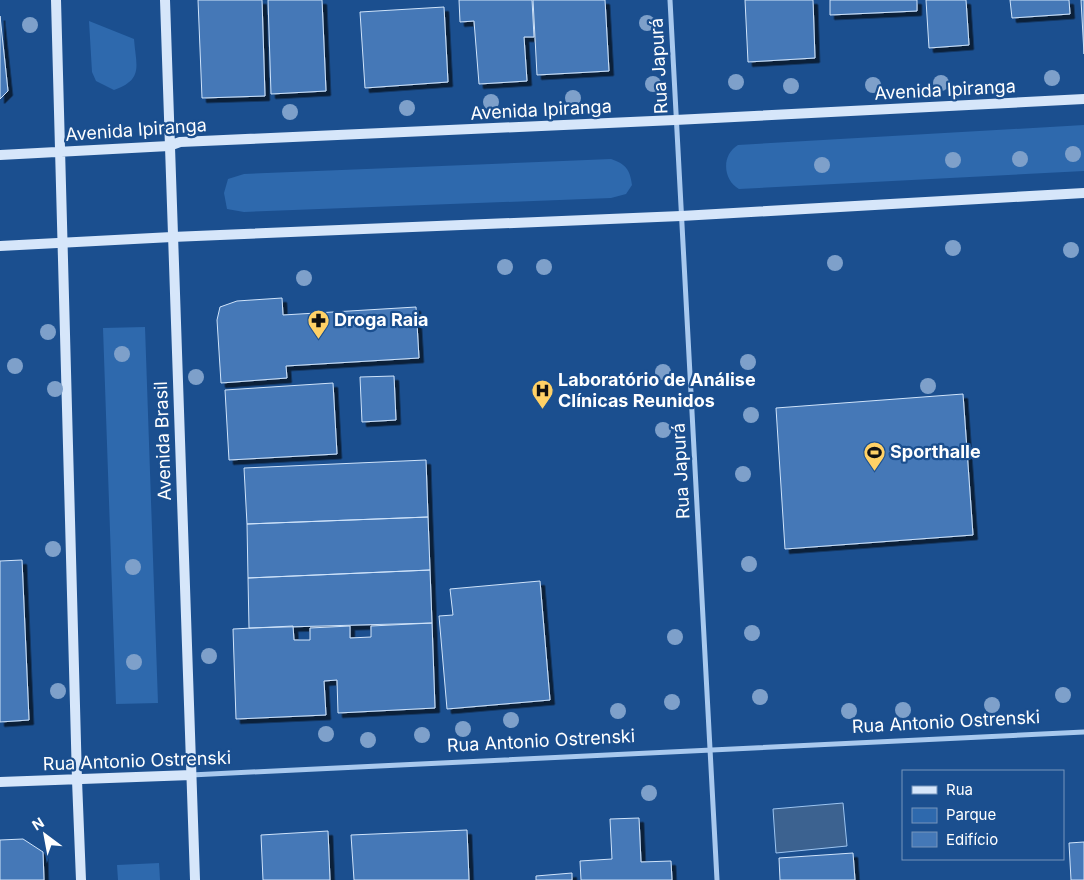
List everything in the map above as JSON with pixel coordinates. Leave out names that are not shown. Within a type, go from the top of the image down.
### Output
[{"type":"street","points":[[56,0],[81,880]]},
{"type":"street","name":"Avenida Brasil","points":[[165,0],[195,880]]},
{"type":"street","name":"Rua Japurá","points":[[670,0],[717,880]]},
{"type":"street","name":"Avenida Ipiranga","points":[[0,154],[169,146],[180,142],[675,120],[1084,99]]},
{"type":"street","points":[[0,246],[681,216],[1084,192]]},
{"type":"street","name":"Rua Antonio Ostrenski","points":[[0,782],[191,775],[1084,732]]},
{"type":"green space","points":[[89,21],[134,39],[136,70],[134,76],[124,86],[114,90],[96,81],[92,72]]},
{"type":"green space","points":[[1084,125],[1084,171],[739,189],[730,180],[726,167],[729,155],[738,145]]},
{"type":"green space","points":[[611,159],[624,165],[630,175],[632,185],[626,194],[611,198],[244,212],[227,209],[224,193],[228,179],[244,174]]},
{"type":"green space","points":[[145,327],[158,703],[116,704],[103,328]]},
{"type":"green space","points":[[159,863],[160,880],[118,880],[117,865]]},
{"type":"shaded area","points":[[843,803],[847,846],[776,853],[773,809]]},
{"type":"building","points":[[198,0],[262,0],[265,96],[202,98]]},
{"type":"building","points":[[268,0],[322,0],[326,91],[271,94]]},
{"type":"building","points":[[459,0],[532,0],[534,37],[524,37],[527,81],[479,84],[474,21],[460,22]]},
{"type":"building","points":[[533,0],[605,0],[609,71],[537,75]]},
{"type":"building","points":[[745,0],[813,0],[815,58],[748,62]]},
{"type":"building","points":[[830,0],[917,0],[917,11],[830,15]]},
{"type":"building","points":[[926,0],[966,0],[969,45],[929,48]]},
{"type":"building","points":[[1010,0],[1069,0],[1070,14],[1012,18]]},
{"type":"building","points":[[1081,0],[1084,0],[1084,54]]},
{"type":"building","points":[[444,7],[448,82],[365,88],[360,12]]},
{"type":"building","points":[[0,16],[8,91],[0,99]]},
{"type":"building","name":"Droga Raia","points":[[282,298],[283,315],[416,307],[419,358],[286,366],[287,378],[221,383],[217,320],[220,307],[237,301]]},
{"type":"building","points":[[394,376],[396,420],[362,422],[360,377]]},
{"type":"building","points":[[333,383],[337,454],[229,460],[225,390]]},
{"type":"building","name":"Sporthalle","points":[[963,394],[973,535],[785,549],[776,408]]},
{"type":"building","points":[[426,460],[428,517],[247,524],[244,468]]},
{"type":"building","points":[[428,517],[430,570],[248,578],[247,524]]},
{"type":"building","points":[[22,560],[29,720],[0,722],[0,561]]},
{"type":"building","points":[[430,570],[432,623],[249,628],[248,578]]},
{"type":"building","points":[[540,581],[550,700],[447,709],[439,616],[453,615],[450,589]]},
{"type":"building","points":[[432,623],[435,708],[338,713],[337,680],[324,681],[326,715],[236,719],[233,629],[293,626],[294,640],[310,640],[310,628],[350,626],[350,638],[371,637],[371,626]]},
{"type":"building","points":[[639,818],[641,862],[671,861],[672,880],[581,880],[580,861],[612,859],[610,819]]},
{"type":"building","points":[[467,830],[469,880],[354,880],[351,835]]},
{"type":"building","points":[[328,831],[330,880],[263,880],[261,835]]},
{"type":"building","points":[[23,839],[43,852],[44,880],[0,880],[0,840]]},
{"type":"building","points":[[1084,842],[1084,880],[1071,880],[1069,843]]},
{"type":"building","points":[[853,853],[855,880],[780,880],[779,858]]},
{"type":"building","points":[[572,873],[572,880],[536,880],[536,876]]},
{"type":"place","name":"Droga Raia","points":[[318,339]]},
{"type":"place","name":"Laboratório de Análise Clínicas Reunidos","points":[[542,409]]},
{"type":"place","name":"Sporthalle","points":[[874,471]]}]
